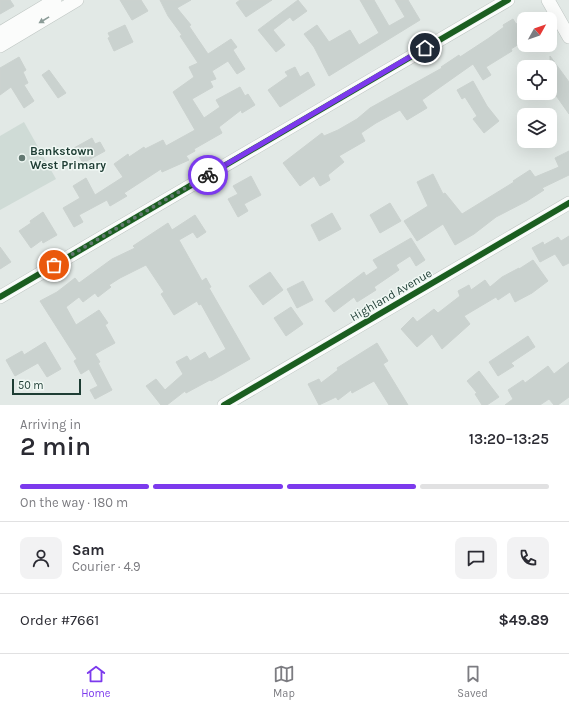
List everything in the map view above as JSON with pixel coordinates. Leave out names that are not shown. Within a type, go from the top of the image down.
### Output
[{"type":"street","points":[[0,33],[55,0]]},
{"type":"street","points":[[0,46],[78,0]]},
{"type":"street","points":[[0,297],[508,0]]},
{"type":"street","points":[[548,0],[569,37]]},
{"type":"street","name":"Highland Avenue","points":[[224,405],[569,203]]},
{"type":"shaded area","name":"Bankstown West Primary","points":[[24,122],[56,179],[0,210],[0,136]]},
{"type":"building","points":[[0,0],[10,0],[14,6],[0,14]]},
{"type":"building","points":[[120,0],[141,0],[148,11],[132,20]]},
{"type":"building","points":[[160,0],[191,0],[177,8],[191,25],[189,26],[208,54],[231,39],[237,47],[233,50],[245,69],[237,74],[228,61],[212,71],[216,79],[210,81],[213,87],[192,99],[204,118],[220,107],[216,100],[240,87],[245,96],[248,94],[255,105],[242,113],[241,110],[219,127],[222,133],[194,149],[195,151],[186,156],[189,160],[162,172],[161,169],[124,193],[127,196],[110,206],[107,200],[79,215],[83,222],[74,227],[63,208],[80,198],[73,186],[86,178],[95,195],[123,177],[114,164],[128,154],[129,157],[144,147],[145,149],[163,140],[166,146],[195,130],[173,92],[194,77],[189,67],[198,63],[180,36],[182,35],[168,16]]},
{"type":"building","points":[[240,0],[272,0],[246,17],[236,3]]},
{"type":"building","points":[[298,0],[307,11],[293,21],[290,17],[273,30],[285,45],[276,52],[258,30]]},
{"type":"building","points":[[360,0],[374,0],[389,26],[405,17],[395,0],[408,0],[420,20],[329,76],[314,47],[304,34],[317,25],[329,42],[350,30],[359,45],[379,33]]},
{"type":"building","points":[[513,19],[516,24],[517,23],[517,45],[511,49],[512,51],[486,67],[491,75],[483,80],[473,64],[422,100],[427,108],[407,120],[400,110],[376,123],[361,133],[365,141],[339,156],[344,162],[328,175],[330,180],[320,186],[314,176],[300,186],[283,163],[322,133],[324,136],[357,119],[370,108],[442,68],[441,67],[459,55],[460,57],[489,38],[504,27],[503,25]]},
{"type":"building","points":[[125,25],[133,42],[114,51],[108,38],[110,37],[108,33]]},
{"type":"building","points":[[19,57],[26,70],[23,72],[28,83],[24,85],[34,101],[24,108],[11,87],[0,95],[0,68]]},
{"type":"building","points":[[557,66],[569,82],[569,114],[557,97]]},
{"type":"building","points":[[295,67],[300,77],[308,72],[315,85],[280,107],[268,90],[288,76],[285,72]]},
{"type":"building","points":[[49,70],[66,93],[58,98],[42,75]]},
{"type":"building","points":[[473,81],[487,106],[499,121],[484,133],[473,119],[477,116],[465,97],[462,99],[457,90]]},
{"type":"building","points":[[92,138],[95,144],[100,142],[105,151],[83,163],[74,148]]},
{"type":"building","points":[[569,151],[569,175],[542,188],[544,190],[527,201],[496,217],[474,234],[455,245],[443,224],[417,241],[404,221],[428,206],[417,182],[433,174],[443,194],[445,193],[462,214],[514,182],[513,181],[530,170],[535,177],[559,167],[555,158]]},
{"type":"building","points":[[251,176],[261,195],[244,204],[248,211],[238,217],[228,199],[238,194],[233,186]]},
{"type":"building","points":[[390,203],[401,221],[380,233],[370,215]]},
{"type":"building","points":[[43,212],[57,235],[43,243],[42,240],[31,248],[19,231]]},
{"type":"building","points":[[332,213],[341,229],[319,241],[311,225]]},
{"type":"building","points":[[195,215],[206,232],[197,238],[193,232],[179,240],[202,281],[206,278],[211,287],[209,288],[250,359],[211,381],[210,380],[186,393],[185,391],[167,405],[161,405],[146,386],[156,379],[165,390],[183,374],[176,362],[187,356],[190,361],[205,352],[209,359],[226,349],[201,304],[199,305],[197,301],[174,315],[161,294],[164,292],[146,265],[109,285],[111,287],[98,297],[95,293],[83,302],[79,297],[66,307],[76,325],[99,310],[108,323],[105,325],[115,343],[95,354],[112,390],[95,399],[90,390],[98,386],[89,369],[81,374],[74,361],[77,359],[40,301],[57,292],[75,278],[79,283],[112,259],[135,248],[133,246],[168,223],[172,230]]},
{"type":"building","points":[[569,236],[569,263],[563,266],[555,254],[540,262],[532,248],[543,242],[544,245],[558,237],[561,241]]},
{"type":"building","points":[[411,238],[425,260],[416,266],[410,256],[396,265],[399,270],[374,287],[376,290],[357,302],[354,297],[334,312],[325,301],[364,272],[366,276],[378,268],[373,260]]},
{"type":"building","points":[[0,247],[11,262],[0,269]]},
{"type":"building","points":[[533,260],[548,281],[532,293],[515,302],[510,292],[498,300],[496,297],[464,316],[470,324],[442,349],[432,334],[417,347],[401,329],[413,317],[417,322],[434,309],[438,313],[460,296],[458,291],[469,285],[471,290],[485,280],[490,287],[502,277]]},
{"type":"building","points":[[270,272],[283,290],[263,305],[249,286]]},
{"type":"building","points":[[303,281],[313,300],[297,308],[287,289]]},
{"type":"building","points":[[291,307],[303,324],[286,336],[274,318]]},
{"type":"building","points":[[528,336],[535,347],[511,363],[514,366],[498,376],[489,362]]},
{"type":"building","points":[[45,342],[61,369],[47,377],[38,363],[15,376],[6,360],[22,351],[24,355]]},
{"type":"building","points":[[377,343],[388,361],[383,364],[408,405],[389,405],[374,381],[352,393],[351,390],[338,400],[336,397],[319,405],[308,384],[319,379],[321,383],[338,370],[337,368]]},
{"type":"building","points":[[569,362],[569,397],[558,405],[554,405],[549,399],[540,405],[505,405],[513,399],[508,390],[523,380],[525,383],[548,366],[554,374]]},
{"type":"building","points":[[479,371],[499,397],[487,405],[482,405],[475,394],[477,393],[467,381]]},
{"type":"cycle path","points":[[0,297],[508,0]]},
{"type":"cycle path","points":[[224,405],[569,203]]},
{"type":"way so far","points":[[54,265],[208,175]]},
{"type":"place","name":"Bankstown West Primary","points":[[22,158]]},
{"type":"route","points":[[208,175],[425,48]]}]
